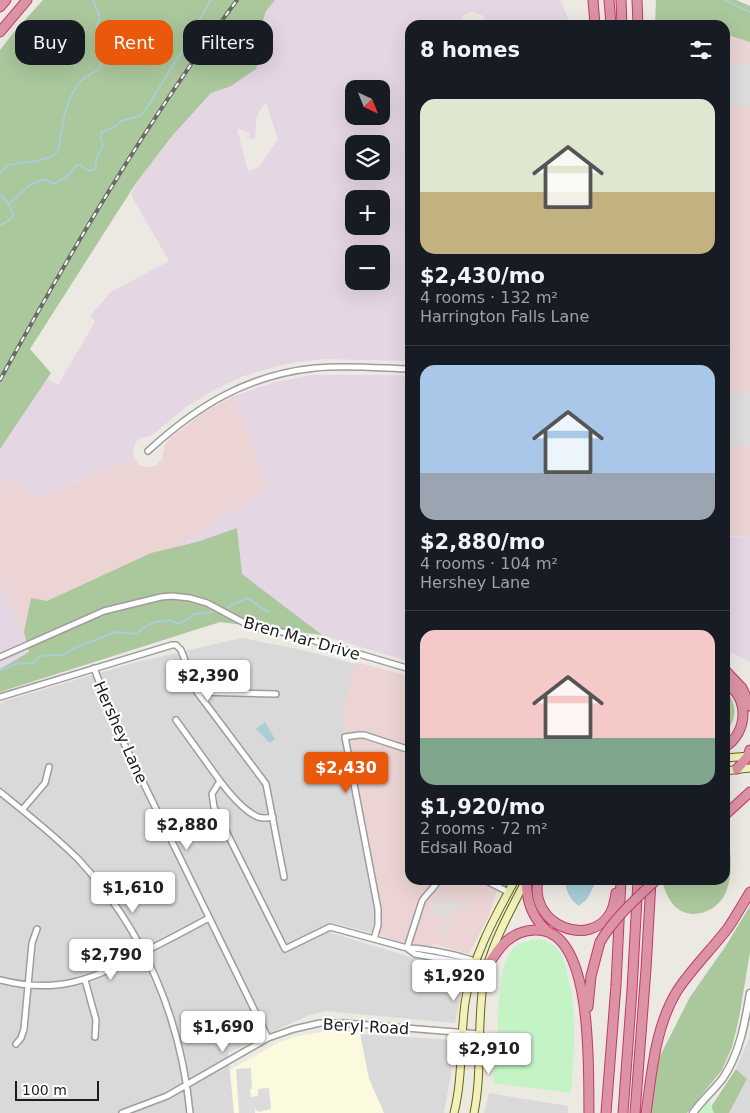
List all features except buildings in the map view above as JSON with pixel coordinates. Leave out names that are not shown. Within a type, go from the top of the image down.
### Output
[{"type":"highway","points":[[0,8],[6,0]]},
{"type":"highway","points":[[0,32],[27,0]]},
{"type":"highway","points":[[593,0],[595,20]]},
{"type":"highway","points":[[609,0],[611,20]]},
{"type":"highway","points":[[621,0],[622,20]]},
{"type":"highway","points":[[637,0],[638,20]]},
{"type":"highway","points":[[730,675],[742,688],[750,706]]},
{"type":"highway","points":[[730,687],[735,691],[739,699],[743,714],[739,736],[730,743]]},
{"type":"highway","points":[[737,769],[749,754]]},
{"type":"highway","points":[[730,811],[750,792]]},
{"type":"highway","points":[[526,885],[528,904],[532,914],[549,933]]},
{"type":"highway","points":[[538,885],[537,894],[541,909],[546,916],[558,925],[573,930],[580,930],[598,925],[606,919],[611,912],[618,885]]},
{"type":"highway","points":[[606,1113],[616,985],[619,885]]},
{"type":"highway","points":[[623,1113],[638,885]]},
{"type":"highway","points":[[586,1025],[591,976],[600,942],[621,913],[651,885]]},
{"type":"highway","points":[[634,1113],[651,885]]},
{"type":"highway","points":[[646,1113],[655,1052],[668,1009],[676,992],[729,926],[750,892]]},
{"type":"highway","points":[[487,967],[498,948],[516,934],[525,930],[539,929],[549,933],[565,944],[573,959],[580,982],[586,1025],[589,1113]]},
{"type":"main road","points":[[730,757],[749,754]]},
{"type":"main road","points":[[730,770],[750,768]]},
{"type":"main road","points":[[454,1113],[459,1085],[465,1000],[485,939],[512,885]]},
{"type":"main road","points":[[474,1113],[482,998],[487,967],[500,933],[524,885]]},
{"type":"street","points":[[148,451],[178,424],[201,408],[231,391],[262,379],[316,368],[405,370]]},
{"type":"street","name":"Bren Mar Drive","points":[[0,658],[104,611],[172,596],[190,598],[207,603],[252,627],[288,633],[405,668]]},
{"type":"street","points":[[0,697],[172,644],[176,645],[181,650],[197,692],[266,784],[284,877]]},
{"type":"street","points":[[110,656],[112,663]]},
{"type":"street","name":"Hershey Lane","points":[[94,668],[117,729],[268,1038]]},
{"type":"street","points":[[197,692],[276,694]]},
{"type":"street","points":[[176,720],[230,795],[259,818],[274,818]]},
{"type":"street","points":[[374,938],[378,925],[378,909],[345,737],[364,735],[405,748]]},
{"type":"street","points":[[22,810],[45,783],[49,767]]},
{"type":"street","points":[[220,781],[212,794],[214,807],[285,949],[330,927],[487,967]]},
{"type":"street","points":[[0,792],[63,845],[93,876],[121,913],[145,952],[171,1016],[182,1056],[190,1113]]},
{"type":"street","points":[[407,948],[422,900],[436,885]]},
{"type":"street","points":[[495,885],[508,892]]},
{"type":"street","points":[[0,980],[28,985],[51,986],[85,980],[111,970],[209,918]]},
{"type":"street","points":[[16,1044],[21,1038],[24,1029],[32,943],[37,929]]},
{"type":"street","points":[[85,980],[96,1020],[95,1037]]},
{"type":"street","points":[[693,1113],[722,1079],[730,1064],[743,1028],[750,993]]},
{"type":"street","name":"Beryl Road","points":[[122,1113],[147,1105],[187,1086],[268,1038],[289,1030],[320,1023],[344,1023],[480,1034]]},
{"type":"shaded area","points":[[262,0],[560,0],[569,20],[485,20],[482,15],[472,12],[463,15],[460,20],[405,20],[405,360],[324,359],[297,362],[241,377],[212,391],[186,407],[151,436],[141,438],[136,442],[133,451],[134,458],[39,497],[0,476],[0,423],[29,369],[58,385],[95,322],[90,316],[111,292],[169,261],[131,195],[136,183],[188,118],[221,65],[273,65],[273,20],[249,20]],"holes":[[[266,103],[278,139],[258,168],[248,171],[237,128],[250,134],[247,138],[255,139],[256,119]]]},
{"type":"shaded area","points":[[750,9],[750,537],[730,536],[730,20],[714,20]]},
{"type":"shaded area","points":[[750,63],[750,106],[730,107],[730,65]]},
{"type":"shaded area","points":[[312,375],[402,375],[405,377],[405,660],[320,635],[162,556],[268,488],[234,396],[275,382]]},
{"type":"shaded area","points":[[750,392],[750,445],[730,447],[730,394]]},
{"type":"shaded area","points":[[234,396],[268,488],[163,556],[320,635],[290,626],[222,622],[40,676],[0,581],[0,476],[40,497],[134,458],[138,464],[144,467],[156,466],[162,459],[165,444],[173,436],[203,413]]},
{"type":"shaded area","points":[[730,537],[750,537],[750,662],[730,652]]},
{"type":"shaded area","points":[[0,581],[40,676],[0,689]]},
{"type":"shaded area","points":[[242,638],[302,650],[405,677],[405,885],[410,885],[404,941],[329,922],[331,933],[423,961],[466,969],[455,1023],[325,1011],[307,1016],[228,1053],[234,1113],[0,1113],[0,704],[4,701],[137,662]]},
{"type":"shaded area","points":[[356,662],[405,675],[405,885],[498,885],[489,916],[469,954],[433,944],[431,949],[407,942],[406,944],[386,938],[379,932],[381,911],[342,712]]},
{"type":"shaded area","points":[[436,898],[470,907],[469,911],[453,907],[443,939],[439,938],[445,917],[432,913]]},
{"type":"shaded area","points":[[328,1031],[345,1031],[360,1034],[369,1079],[384,1113],[234,1113],[230,1070],[279,1042],[298,1036]]},
{"type":"shaded area","points":[[360,1034],[453,1040],[451,1073],[444,1113],[384,1113],[369,1079]]},
{"type":"shaded area","points":[[750,1036],[750,1113],[729,1113],[747,1079],[736,1069]]},
{"type":"shaded area","points":[[251,1068],[251,1097],[258,1096],[258,1089],[269,1088],[271,1109],[258,1112],[255,1108],[255,1113],[239,1113],[236,1069]]},
{"type":"shaded area","points":[[489,1093],[568,1106],[568,1113],[484,1113]]},
{"type":"green space","points":[[43,0],[275,0],[266,11],[263,20],[183,20],[183,65],[257,65],[256,69],[231,86],[211,93],[172,136],[136,183],[30,349],[51,373],[0,449],[0,50],[15,31],[15,65],[85,65],[85,20],[25,20]]},
{"type":"green space","points":[[656,0],[736,0],[750,6],[750,42],[730,36],[730,20],[655,20]]},
{"type":"green space","points":[[237,528],[242,574],[322,635],[220,622],[0,692],[0,669],[29,652],[24,632],[31,598],[47,601],[151,553],[197,542]]},
{"type":"green space","points":[[730,697],[734,706],[730,726]]},
{"type":"green space","points":[[663,885],[728,885],[724,896],[714,907],[700,913],[692,914],[678,909],[667,896]]},
{"type":"green space","points":[[750,906],[750,952],[739,1018],[732,1047],[722,1070],[687,1113],[648,1113],[659,1058],[690,997],[725,947]]},
{"type":"green space","points":[[541,939],[555,946],[560,952],[573,1004],[574,1033],[571,1093],[493,1083],[499,994],[504,968],[516,946],[526,941]]},
{"type":"green space","points":[[736,1069],[747,1079],[729,1113],[707,1113]]},
{"type":"green space","points":[[709,1100],[714,1113],[699,1113]]},
{"type":"water","points":[[265,722],[275,739],[270,743],[256,729]]},
{"type":"water","points":[[566,885],[594,885],[587,899],[579,906],[573,901]]},
{"type":"waterway","points":[[0,173],[8,165],[38,161],[53,156],[58,151],[64,117],[70,98],[78,84],[99,69],[104,56],[104,47],[98,34],[97,24],[100,17],[93,0]]},
{"type":"waterway","points":[[9,204],[30,185],[45,179],[53,184],[65,178],[76,166],[80,165],[90,171],[95,169],[97,157],[103,146],[102,132],[114,127],[121,121],[140,116],[178,57],[189,46],[190,36],[211,0]]},
{"type":"waterway","points":[[725,0],[750,12]]},
{"type":"waterway","points":[[0,194],[9,204],[13,214],[10,220],[0,225]]},
{"type":"waterway","points":[[228,607],[247,598],[268,612]]},
{"type":"waterway","points":[[0,670],[16,664],[33,663],[40,656],[64,655],[74,648],[116,632],[137,634],[144,627],[153,623],[172,620],[178,624],[194,614],[213,612]]},
{"type":"railway","points":[[0,380],[112,186],[204,45],[237,0]]}]
